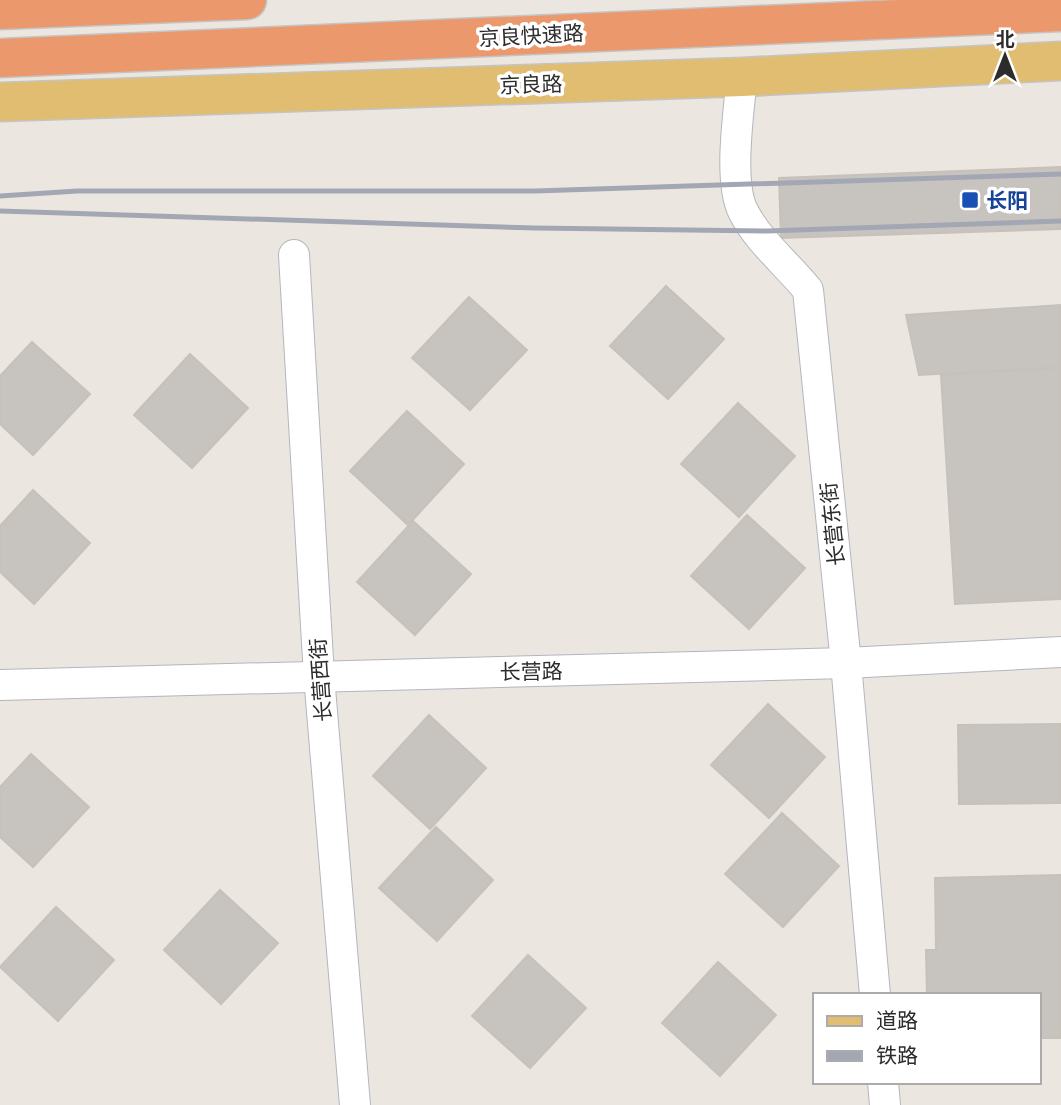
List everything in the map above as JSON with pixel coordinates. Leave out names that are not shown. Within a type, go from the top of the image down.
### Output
[{"type":"highway","points":[[0,10],[247,0]]},
{"type":"highway","name":"京良快速路","points":[[0,58],[1061,12]]},
{"type":"main road","name":"京良路","points":[[0,102],[742,77],[1061,61]]},
{"type":"street","name":"长营东街","points":[[742,77],[735,160],[742,209],[772,251],[808,290],[846,663],[875,993]]},
{"type":"street","name":"长营西街","points":[[294,255],[319,676],[355,1105]]},
{"type":"street","name":"长营路","points":[[0,685],[846,663],[1061,652]]},
{"type":"street","points":[[883,1084],[885,1105]]},
{"type":"building","points":[[1061,167],[1061,229],[781,238],[779,178]]},
{"type":"building","points":[[666,286],[724,339],[668,399],[610,346]]},
{"type":"building","points":[[469,297],[527,350],[470,410],[412,358]]},
{"type":"building","points":[[1061,305],[1061,367],[919,375],[906,315]]},
{"type":"building","points":[[32,342],[90,394],[33,455],[0,424],[0,376]]},
{"type":"building","points":[[190,354],[248,408],[192,468],[134,415]]},
{"type":"building","points":[[1061,368],[1061,599],[955,604],[941,375]]},
{"type":"building","points":[[738,403],[795,456],[739,517],[681,464]]},
{"type":"building","points":[[407,411],[464,464],[408,525],[350,471]]},
{"type":"building","points":[[33,490],[90,543],[34,604],[0,572],[0,526]]},
{"type":"building","points":[[747,515],[805,568],[749,629],[691,576]]},
{"type":"building","points":[[413,521],[471,574],[415,635],[357,582]]},
{"type":"building","points":[[768,704],[825,757],[769,818],[711,765]]},
{"type":"building","points":[[429,715],[486,768],[430,829],[373,776]]},
{"type":"building","points":[[1061,724],[1061,803],[959,804],[958,725]]},
{"type":"building","points":[[31,754],[89,807],[33,867],[0,837],[0,787]]},
{"type":"building","points":[[782,813],[839,866],[783,927],[725,874]]},
{"type":"building","points":[[436,827],[493,880],[437,941],[379,888]]},
{"type":"building","points":[[1061,875],[1061,1038],[1040,1038],[1040,993],[927,993],[926,950],[936,950],[935,878]]},
{"type":"building","points":[[220,890],[278,943],[221,1004],[164,950]]},
{"type":"building","points":[[56,907],[114,960],[58,1021],[0,967]]},
{"type":"building","points":[[528,955],[586,1008],[530,1068],[472,1016]]},
{"type":"building","points":[[718,962],[776,1015],[720,1076],[662,1023]]},
{"type":"railway","points":[[0,196],[77,191],[535,191],[1061,174]]},
{"type":"railway","points":[[0,211],[535,228],[767,231],[1061,221]]},
{"type":"place","name":"长阳","points":[[970,200]]}]
